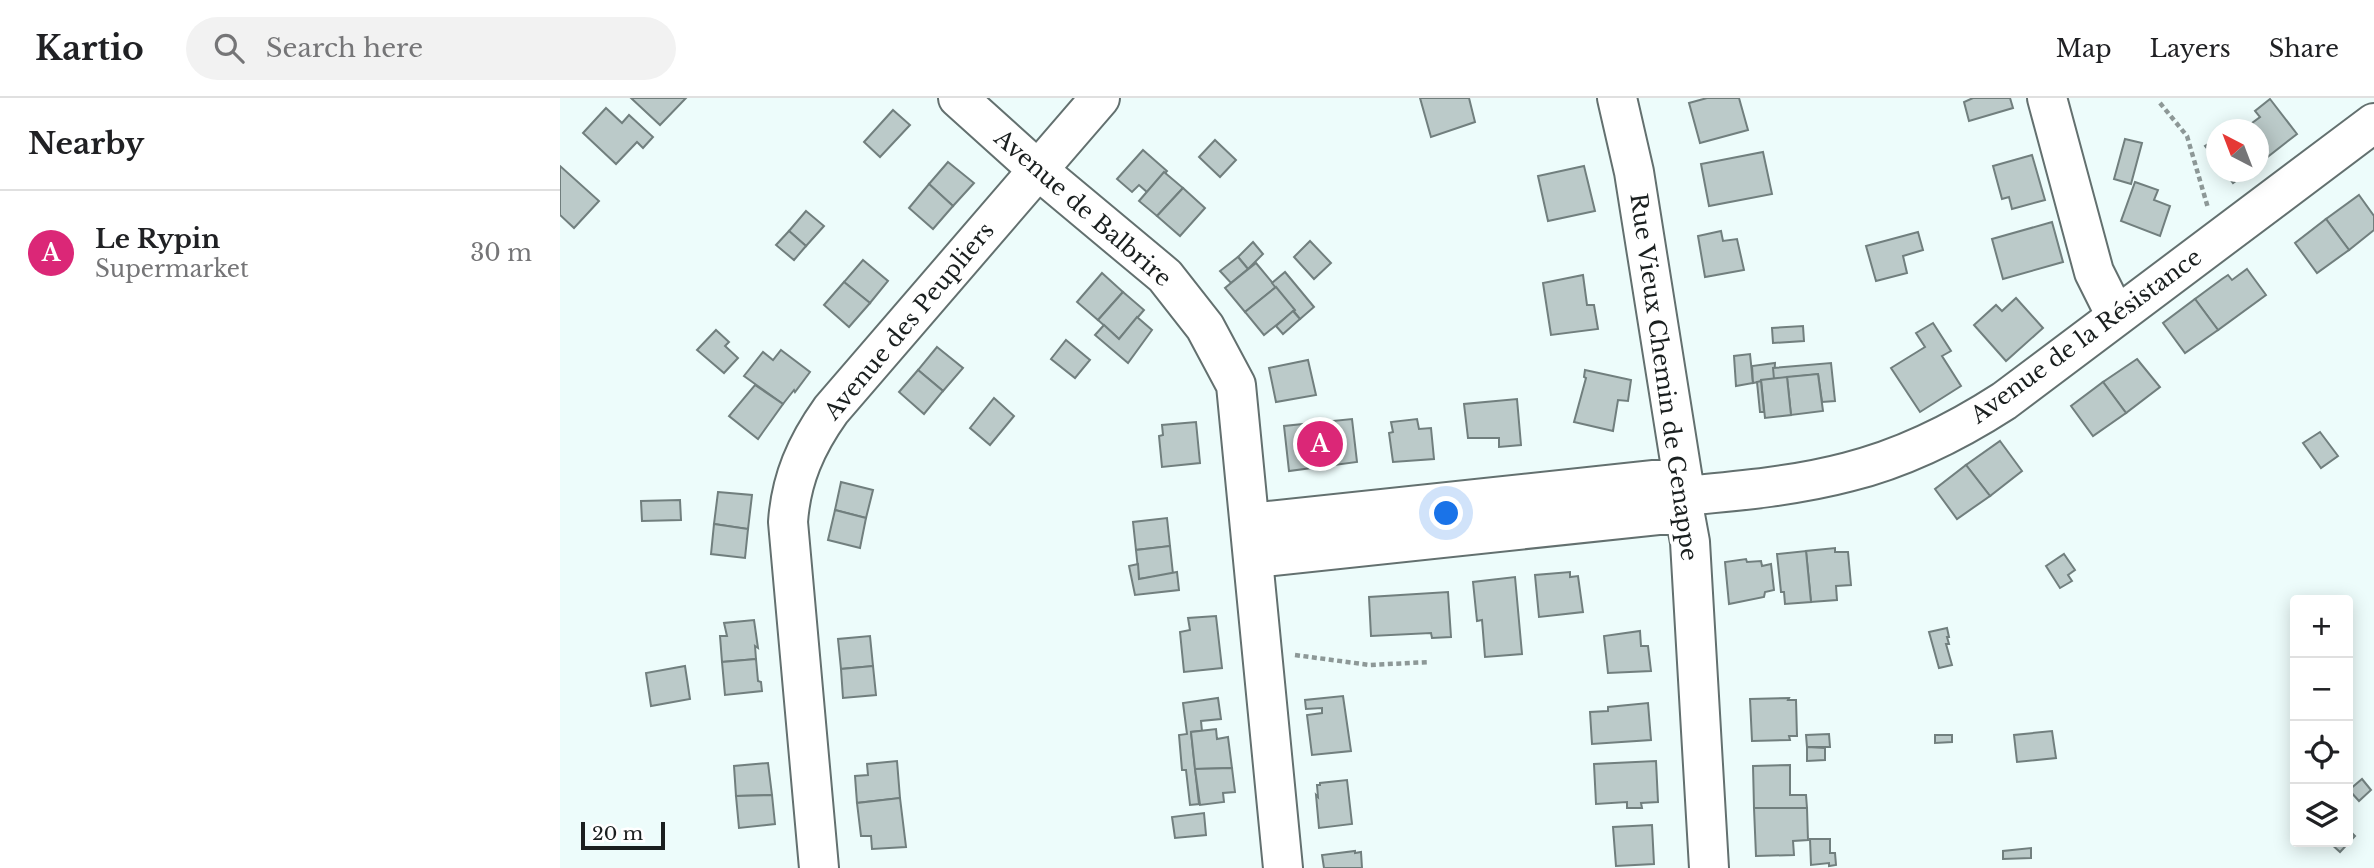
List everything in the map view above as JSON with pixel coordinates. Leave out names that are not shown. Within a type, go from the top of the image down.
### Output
[{"type":"street","name":"Avenue de Balbrire","points":[[958,98],[1038,170],[1165,276],[1205,327],[1236,385],[1252,540]]},
{"type":"street","name":"Avenue des Peupliers","points":[[819,868],[788,522],[794,479],[818,428],[831,410],[1100,98]]},
{"type":"street","name":"Rue Vieux Chemin de Genappe","points":[[1617,98],[1634,172],[1690,542],[1709,868]]},
{"type":"street","points":[[2047,98],[2094,272],[2116,316]]},
{"type":"street","name":"Avenue de la Résistance","points":[[1252,540],[1474,516],[1654,480],[1684,497],[1823,478],[1901,454],[1973,421],[2004,401],[2374,123]]},
{"type":"street","points":[[1252,540],[1283,868]]},
{"type":"path","points":[[2160,103],[2188,136],[2216,241]]},
{"type":"path","points":[[1261,655],[1287,654],[1370,665],[1430,662]]},
{"type":"building","points":[[631,98],[686,98],[660,125]]},
{"type":"building","points":[[1420,98],[1469,98],[1475,122],[1431,137]]},
{"type":"building","points":[[1707,98],[1739,98],[1748,130],[1700,143],[1689,103]]},
{"type":"building","points":[[1973,98],[2010,98],[2013,108],[1969,121],[1964,102]]},
{"type":"building","points":[[2270,99],[2297,134],[2269,156],[2269,119],[2257,119],[2260,117],[2255,111]]},
{"type":"building","points":[[606,108],[622,123],[629,115],[653,137],[643,148],[637,142],[616,164],[583,133]]},
{"type":"building","points":[[893,110],[910,125],[880,157],[864,142]]},
{"type":"building","points":[[2125,139],[2142,143],[2131,184],[2114,179]]},
{"type":"building","points":[[1215,140],[1236,160],[1220,177],[1199,157]]},
{"type":"building","points":[[1143,150],[1167,171],[1147,192],[1139,185],[1132,192],[1117,179]]},
{"type":"building","points":[[1763,152],[1772,194],[1709,206],[1701,164]]},
{"type":"building","points":[[2032,155],[2045,200],[2012,209],[2009,197],[2002,199],[1993,166]]},
{"type":"building","points":[[948,162],[974,183],[953,206],[929,184]]},
{"type":"building","points":[[560,166],[599,201],[574,228],[560,215]]},
{"type":"building","points":[[1584,166],[1595,211],[1548,221],[1538,176]]},
{"type":"building","points":[[1164,172],[1183,188],[1157,216],[1139,201]]},
{"type":"building","points":[[2135,182],[2158,190],[2154,200],[2170,206],[2160,236],[2121,221]]},
{"type":"building","points":[[929,184],[953,206],[933,229],[909,208]]},
{"type":"building","points":[[1183,188],[1205,208],[1180,236],[1157,216]]},
{"type":"building","points":[[2359,195],[2374,216],[2374,230],[2349,250],[2326,219]]},
{"type":"building","points":[[806,211],[824,226],[806,246],[789,231]]},
{"type":"building","points":[[2326,219],[2349,250],[2317,273],[2295,243]]},
{"type":"building","points":[[2052,222],[2063,262],[2003,279],[1992,239]]},
{"type":"building","points":[[789,231],[806,246],[794,260],[776,245]]},
{"type":"building","points":[[1721,231],[1723,241],[1737,239],[1744,270],[1705,277],[1698,236]]},
{"type":"building","points":[[1918,232],[1923,250],[1903,256],[1907,273],[1876,281],[1866,246]]},
{"type":"building","points":[[1310,241],[1331,263],[1314,279],[1294,257]]},
{"type":"building","points":[[1253,242],[1263,254],[1248,269],[1238,257]]},
{"type":"building","points":[[1238,257],[1248,269],[1231,283],[1220,271]]},
{"type":"building","points":[[863,260],[888,281],[870,303],[844,282]]},
{"type":"building","points":[[1256,263],[1276,287],[1245,312],[1225,288]]},
{"type":"building","points":[[2247,269],[2266,295],[2218,330],[2195,299],[2228,275],[2232,280]]},
{"type":"building","points":[[1285,272],[1314,307],[1300,319],[1272,283]]},
{"type":"building","points":[[1102,273],[1123,292],[1098,320],[1077,302]]},
{"type":"building","points":[[1583,275],[1587,305],[1594,305],[1598,329],[1551,335],[1543,283]]},
{"type":"building","points":[[844,282],[870,303],[849,327],[824,305]]},
{"type":"building","points":[[1276,287],[1295,310],[1264,335],[1245,312]]},
{"type":"building","points":[[1123,292],[1144,310],[1119,339],[1098,320]]},
{"type":"building","points":[[2016,298],[2043,328],[2006,361],[1974,325],[1996,305],[2002,311]]},
{"type":"building","points":[[2195,299],[2218,330],[2185,353],[2163,323]]},
{"type":"building","points":[[1293,311],[1300,319],[1283,334],[1276,326]]},
{"type":"building","points":[[1137,317],[1152,330],[1128,363],[1095,335],[1104,325],[1119,339]]},
{"type":"building","points":[[1933,323],[1951,351],[1942,356],[1961,386],[1920,412],[1891,368],[1925,347],[1916,333]]},
{"type":"building","points":[[1803,326],[1804,341],[1773,343],[1772,328]]},
{"type":"building","points":[[716,330],[729,342],[725,346],[738,358],[724,373],[697,350]]},
{"type":"building","points":[[1066,340],[1090,360],[1075,378],[1051,359]]},
{"type":"building","points":[[937,347],[963,368],[943,391],[918,370]]},
{"type":"building","points":[[781,350],[810,372],[783,404],[744,376],[763,352],[773,360]]},
{"type":"building","points":[[1750,354],[1753,383],[1736,386],[1734,356]]},
{"type":"building","points":[[2137,359],[2160,387],[2126,413],[2103,382]]},
{"type":"building","points":[[1308,360],[1316,395],[1276,402],[1269,368]]},
{"type":"building","points":[[1775,363],[1774,379],[1753,383],[1752,366]]},
{"type":"building","points":[[1831,363],[1835,401],[1822,402],[1818,374],[1774,379],[1773,368]]},
{"type":"building","points":[[918,370],[943,391],[924,414],[899,392]]},
{"type":"building","points":[[1585,370],[1631,380],[1628,401],[1618,400],[1613,431],[1574,422],[1586,378]]},
{"type":"building","points":[[1818,374],[1823,411],[1791,415],[1787,377]]},
{"type":"building","points":[[1787,377],[1791,415],[1765,418],[1761,380]]},
{"type":"building","points":[[1761,381],[1764,412],[1760,412],[1757,382]]},
{"type":"building","points":[[2103,382],[2126,413],[2093,436],[2071,406]]},
{"type":"building","points":[[755,385],[783,404],[758,439],[729,416]]},
{"type":"building","points":[[994,398],[1014,416],[990,445],[970,428]]},
{"type":"building","points":[[1517,399],[1521,445],[1499,447],[1499,438],[1468,438],[1464,404]]},
{"type":"building","points":[[1352,419],[1357,462],[1289,471],[1284,426]]},
{"type":"building","points":[[1417,419],[1419,429],[1431,428],[1434,459],[1393,462],[1389,433],[1393,432],[1391,422]]},
{"type":"building","points":[[1196,422],[1200,463],[1162,467],[1159,436],[1163,435],[1162,425]]},
{"type":"building","points":[[2320,432],[2338,456],[2321,468],[2303,443]]},
{"type":"building","points":[[2000,441],[2022,471],[1990,496],[1966,465]]},
{"type":"building","points":[[1966,465],[1990,496],[1957,519],[1935,489]]},
{"type":"building","points":[[841,482],[873,490],[866,518],[835,510]]},
{"type":"building","points":[[718,492],[752,495],[748,529],[714,524]]},
{"type":"building","points":[[680,500],[681,520],[642,521],[641,501]]},
{"type":"building","points":[[835,510],[866,518],[860,548],[828,540]]},
{"type":"building","points":[[1167,518],[1170,546],[1136,550],[1133,522]]},
{"type":"building","points":[[714,524],[748,529],[745,558],[711,554]]},
{"type":"building","points":[[1170,546],[1173,574],[1139,579],[1136,550]]},
{"type":"building","points":[[1835,548],[1835,552],[1848,552],[1851,585],[1836,586],[1837,600],[1811,602],[1806,551]]},
{"type":"building","points":[[1806,551],[1811,602],[1785,604],[1777,554]]},
{"type":"building","points":[[2064,554],[2075,570],[2068,575],[2072,581],[2060,588],[2046,566]]},
{"type":"building","points":[[1746,559],[1747,562],[1761,561],[1762,566],[1771,564],[1774,590],[1765,592],[1764,597],[1729,604],[1725,562]]},
{"type":"building","points":[[1138,564],[1139,579],[1177,572],[1179,590],[1135,595],[1129,566]]},
{"type":"building","points":[[1570,572],[1570,577],[1578,576],[1583,612],[1539,617],[1535,575]]},
{"type":"building","points":[[1515,577],[1522,654],[1485,657],[1482,620],[1477,621],[1473,582]]},
{"type":"building","points":[[1448,592],[1451,637],[1432,638],[1431,633],[1371,636],[1369,597]]},
{"type":"building","points":[[1216,616],[1222,668],[1184,672],[1180,632],[1190,630],[1188,618]]},
{"type":"building","points":[[754,620],[758,648],[755,646],[756,659],[722,662],[720,636],[727,636],[724,623]]},
{"type":"building","points":[[1947,628],[1949,644],[1946,644],[1952,665],[1939,668],[1929,632]]},
{"type":"building","points":[[1640,631],[1641,646],[1648,646],[1651,671],[1608,673],[1604,636]]},
{"type":"building","points":[[870,636],[873,666],[841,669],[838,639]]},
{"type":"building","points":[[756,659],[762,691],[725,695],[722,662]]},
{"type":"building","points":[[685,666],[690,699],[651,706],[646,673]]},
{"type":"building","points":[[873,666],[876,695],[843,698],[841,669]]},
{"type":"building","points":[[1343,696],[1351,751],[1312,755],[1307,715],[1322,713],[1322,708],[1306,709],[1305,700]]},
{"type":"building","points":[[1218,698],[1221,719],[1201,721],[1202,731],[1191,732],[1199,804],[1190,805],[1186,770],[1182,770],[1179,735],[1187,734],[1183,703]]},
{"type":"building","points":[[1789,698],[1788,700],[1796,700],[1797,736],[1789,736],[1790,740],[1752,741],[1750,699]]},
{"type":"building","points":[[1648,703],[1651,740],[1592,744],[1590,712],[1608,711],[1608,707]]},
{"type":"building","points":[[1216,729],[1217,739],[1228,737],[1232,768],[1195,769],[1191,732]]},
{"type":"building","points":[[2052,731],[2056,758],[2017,762],[2014,735]]},
{"type":"building","points":[[1829,734],[1830,747],[1807,747],[1806,735]]},
{"type":"building","points":[[1935,735],[1952,735],[1952,742],[1935,743]]},
{"type":"building","points":[[1807,747],[1825,748],[1825,760],[1807,761]]},
{"type":"building","points":[[897,761],[900,798],[857,803],[855,776],[868,775],[867,764]]},
{"type":"building","points":[[1656,761],[1658,802],[1641,803],[1642,808],[1627,808],[1627,802],[1596,804],[1594,764]]},
{"type":"building","points":[[768,763],[772,795],[736,796],[734,766]]},
{"type":"building","points":[[1790,765],[1790,795],[1806,795],[1807,808],[1754,808],[1753,766]]},
{"type":"building","points":[[1232,768],[1235,792],[1223,793],[1224,802],[1200,805],[1195,769]]},
{"type":"building","points":[[2362,779],[2371,790],[2359,801],[2353,794],[2353,787]]},
{"type":"building","points":[[1347,780],[1352,824],[1319,828],[1317,785]]},
{"type":"building","points":[[772,795],[775,824],[739,828],[736,796]]},
{"type":"building","points":[[900,798],[906,847],[872,849],[871,836],[861,836],[857,803]]},
{"type":"building","points":[[1754,808],[1807,808],[1808,840],[1793,841],[1794,855],[1756,856]]},
{"type":"building","points":[[1204,813],[1206,835],[1175,838],[1172,817]]},
{"type":"building","points":[[1652,825],[1654,864],[1616,866],[1613,827]]},
{"type":"building","points":[[1810,839],[1830,839],[1830,853],[1835,853],[1836,865],[1811,865]]},
{"type":"building","points":[[2031,848],[2031,858],[2003,859],[2003,851]]},
{"type":"building","points":[[1361,852],[1362,868],[1324,868],[1322,855]]},
{"type":"place","name":"Le Rypin","points":[[1320,444]]}]
